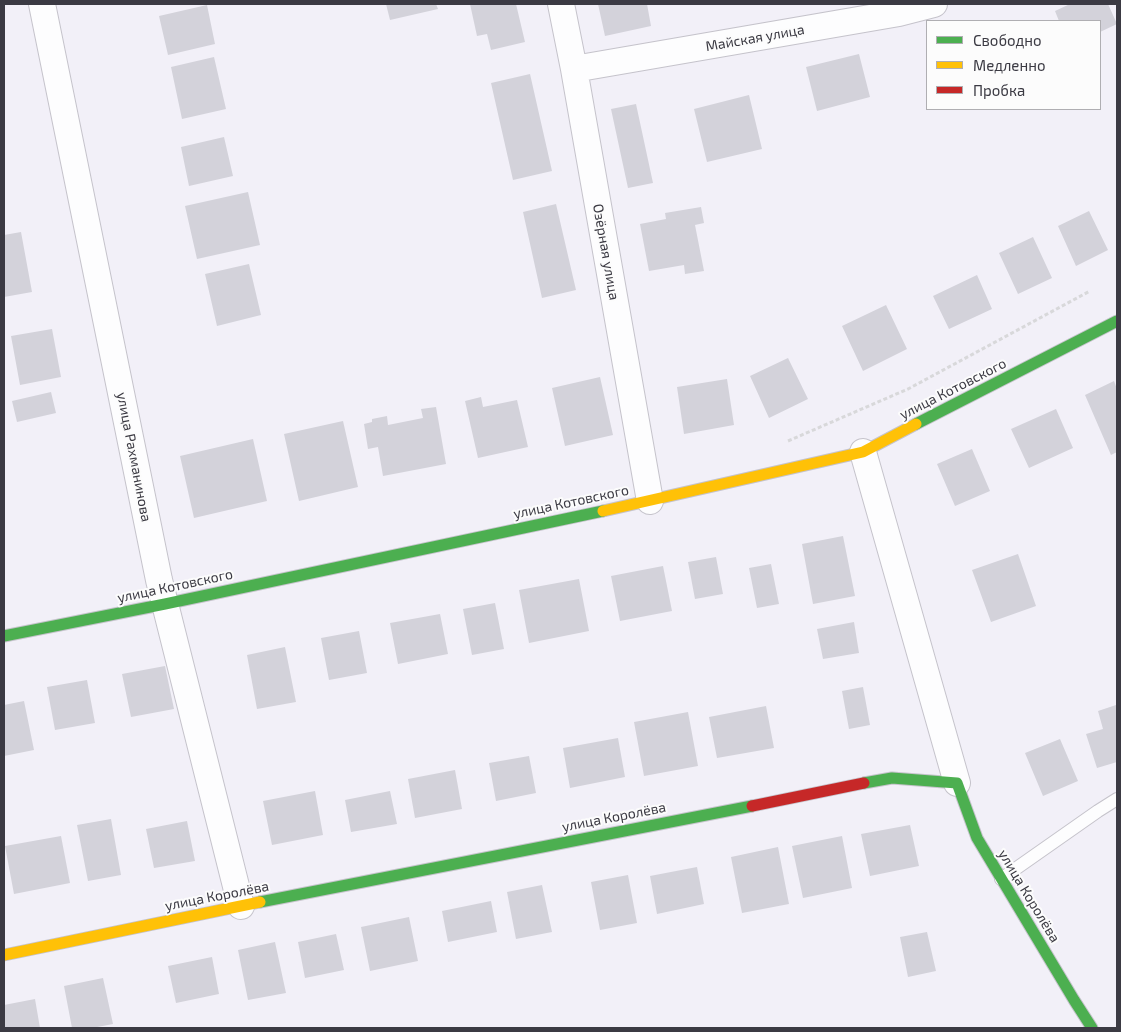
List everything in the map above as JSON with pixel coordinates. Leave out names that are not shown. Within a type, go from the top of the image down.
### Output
[{"type":"street","name":"улица Рахманинова","points":[[42,4],[159,580],[241,906]]},
{"type":"street","name":"Озёрная улица","points":[[561,4],[650,501]]},
{"type":"street","name":"Майская улица","points":[[574,69],[899,8],[934,4]]},
{"type":"street","name":"улица Котовского","points":[[4,636],[165,604],[650,501],[863,452],[1117,321]]},
{"type":"street","points":[[863,452],[957,784]]},
{"type":"street","name":"улица Королёва","points":[[4,955],[241,906],[892,778],[957,784],[976,838],[1092,1028]]},
{"type":"lane","points":[[1001,879],[1117,799]]},
{"type":"path","points":[[785,442],[908,389],[1090,291]]},
{"type":"building","points":[[386,4],[436,4],[438,9],[390,20]]},
{"type":"building","points":[[470,4],[516,4],[525,42],[491,50],[487,34],[477,36]]},
{"type":"building","points":[[598,4],[647,4],[651,26],[605,36]]},
{"type":"building","points":[[1070,4],[1108,4],[1117,24],[1101,32],[1101,20],[1059,20],[1055,11]]},
{"type":"building","points":[[207,5],[215,44],[168,55],[159,16]]},
{"type":"building","points":[[859,54],[870,97],[817,111],[806,67]]},
{"type":"building","points":[[214,57],[226,109],[182,119],[171,67]]},
{"type":"building","points":[[530,74],[552,171],[513,180],[491,83]]},
{"type":"building","points":[[749,95],[762,149],[707,162],[694,109]]},
{"type":"building","points":[[636,104],[653,183],[628,188],[611,109]]},
{"type":"building","points":[[224,137],[233,176],[189,186],[181,147]]},
{"type":"building","points":[[248,192],[260,245],[197,259],[185,206]]},
{"type":"building","points":[[556,204],[576,290],[542,298],[523,212]]},
{"type":"building","points":[[701,207],[704,223],[695,225],[704,271],[685,274],[684,265],[649,271],[640,224],[666,219],[665,213]]},
{"type":"building","points":[[1089,211],[1108,250],[1076,266],[1058,226]]},
{"type":"building","points":[[21,232],[32,292],[4,297],[4,235]]},
{"type":"building","points":[[1033,237],[1052,278],[1018,294],[999,253]]},
{"type":"building","points":[[249,264],[261,315],[217,326],[205,274]]},
{"type":"building","points":[[977,275],[992,309],[949,329],[933,296]]},
{"type":"building","points":[[886,305],[907,349],[863,371],[842,326]]},
{"type":"building","points":[[52,329],[61,377],[20,385],[11,336]]},
{"type":"building","points":[[788,358],[808,399],[769,418],[750,376]]},
{"type":"building","points":[[600,377],[613,435],[565,446],[552,388]]},
{"type":"building","points":[[727,379],[734,425],[684,434],[677,387]]},
{"type":"building","points":[[1114,381],[1117,389],[1117,452],[1111,455],[1085,395]]},
{"type":"building","points":[[51,392],[56,413],[17,422],[12,401]]},
{"type":"building","points":[[481,397],[483,407],[517,400],[528,447],[478,458],[465,401]]},
{"type":"building","points":[[436,407],[446,464],[383,476],[378,447],[368,449],[364,424],[372,422],[372,419],[387,416],[388,425],[423,418],[421,409]]},
{"type":"building","points":[[1056,409],[1073,448],[1029,468],[1011,429]]},
{"type":"building","points":[[343,421],[358,487],[299,501],[284,434]]},
{"type":"building","points":[[253,439],[267,501],[194,518],[180,456]]},
{"type":"building","points":[[972,449],[990,491],[955,506],[937,464]]},
{"type":"building","points":[[843,536],[855,596],[813,604],[802,544]]},
{"type":"building","points":[[1018,554],[1036,606],[991,622],[972,570]]},
{"type":"building","points":[[716,557],[723,594],[695,599],[688,562]]},
{"type":"building","points":[[771,564],[779,604],[757,608],[749,568]]},
{"type":"building","points":[[663,566],[672,611],[620,621],[611,576]]},
{"type":"building","points":[[579,579],[589,631],[529,643],[519,590]]},
{"type":"building","points":[[495,603],[504,649],[472,655],[463,609]]},
{"type":"building","points":[[440,614],[448,654],[398,664],[390,623]]},
{"type":"building","points":[[854,622],[859,653],[823,659],[817,629]]},
{"type":"building","points":[[359,631],[367,673],[329,680],[321,638]]},
{"type":"building","points":[[285,647],[296,702],[257,709],[247,655]]},
{"type":"building","points":[[165,666],[174,709],[131,717],[122,674]]},
{"type":"building","points":[[87,680],[95,723],[55,730],[47,687]]},
{"type":"building","points":[[863,687],[870,725],[849,729],[842,691]]},
{"type":"building","points":[[24,701],[34,750],[4,756],[4,705]]},
{"type":"building","points":[[1116,705],[1117,762],[1097,768],[1086,734],[1103,729],[1098,711]]},
{"type":"building","points":[[766,706],[774,748],[717,758],[709,717]]},
{"type":"building","points":[[688,712],[698,766],[644,776],[634,722]]},
{"type":"building","points":[[618,738],[625,777],[570,788],[563,748]]},
{"type":"building","points":[[1060,739],[1078,781],[1043,796],[1025,753]]},
{"type":"building","points":[[529,756],[536,793],[496,801],[489,763]]},
{"type":"building","points":[[455,770],[462,809],[415,818],[408,779]]},
{"type":"building","points":[[315,791],[323,835],[272,845],[263,801]]},
{"type":"building","points":[[390,791],[397,824],[351,832],[345,800]]},
{"type":"building","points":[[111,819],[121,875],[88,881],[77,825]]},
{"type":"building","points":[[187,821],[195,861],[154,868],[146,829]]},
{"type":"building","points":[[910,825],[919,866],[870,876],[861,834]]},
{"type":"building","points":[[61,836],[70,883],[14,894],[5,846]]},
{"type":"building","points":[[842,836],[852,888],[803,898],[792,846]]},
{"type":"building","points":[[778,847],[789,904],[742,913],[731,857]]},
{"type":"building","points":[[697,867],[704,904],[657,914],[650,876]]},
{"type":"building","points":[[628,875],[637,923],[600,930],[591,882]]},
{"type":"building","points":[[542,885],[552,932],[516,939],[507,892]]},
{"type":"building","points":[[491,901],[497,932],[448,942],[442,911]]},
{"type":"building","points":[[409,917],[418,961],[370,971],[361,927]]},
{"type":"building","points":[[927,932],[936,971],[908,977],[900,937]]},
{"type":"building","points":[[336,934],[344,970],[305,978],[298,942]]},
{"type":"building","points":[[275,942],[286,993],[248,1000],[238,950]]},
{"type":"building","points":[[212,957],[219,994],[176,1003],[168,966]]},
{"type":"building","points":[[103,978],[113,1024],[92,1028],[72,1028],[64,986]]},
{"type":"building","points":[[35,999],[40,1028],[4,1028],[4,1005]]},
{"type":"traffic: fast","points":[[916,424],[1117,321]]},
{"type":"traffic: fast","points":[[4,636],[165,604],[603,511]]},
{"type":"traffic: fast","points":[[864,783],[892,778],[957,783],[977,838],[1092,1028]]},
{"type":"traffic: fast","points":[[260,902],[752,806]]},
{"type":"traffic: slow","points":[[603,511],[863,452],[916,424]]},
{"type":"traffic: slow","points":[[4,955],[260,902]]},
{"type":"traffic: jam","points":[[752,806],[864,783]]}]
